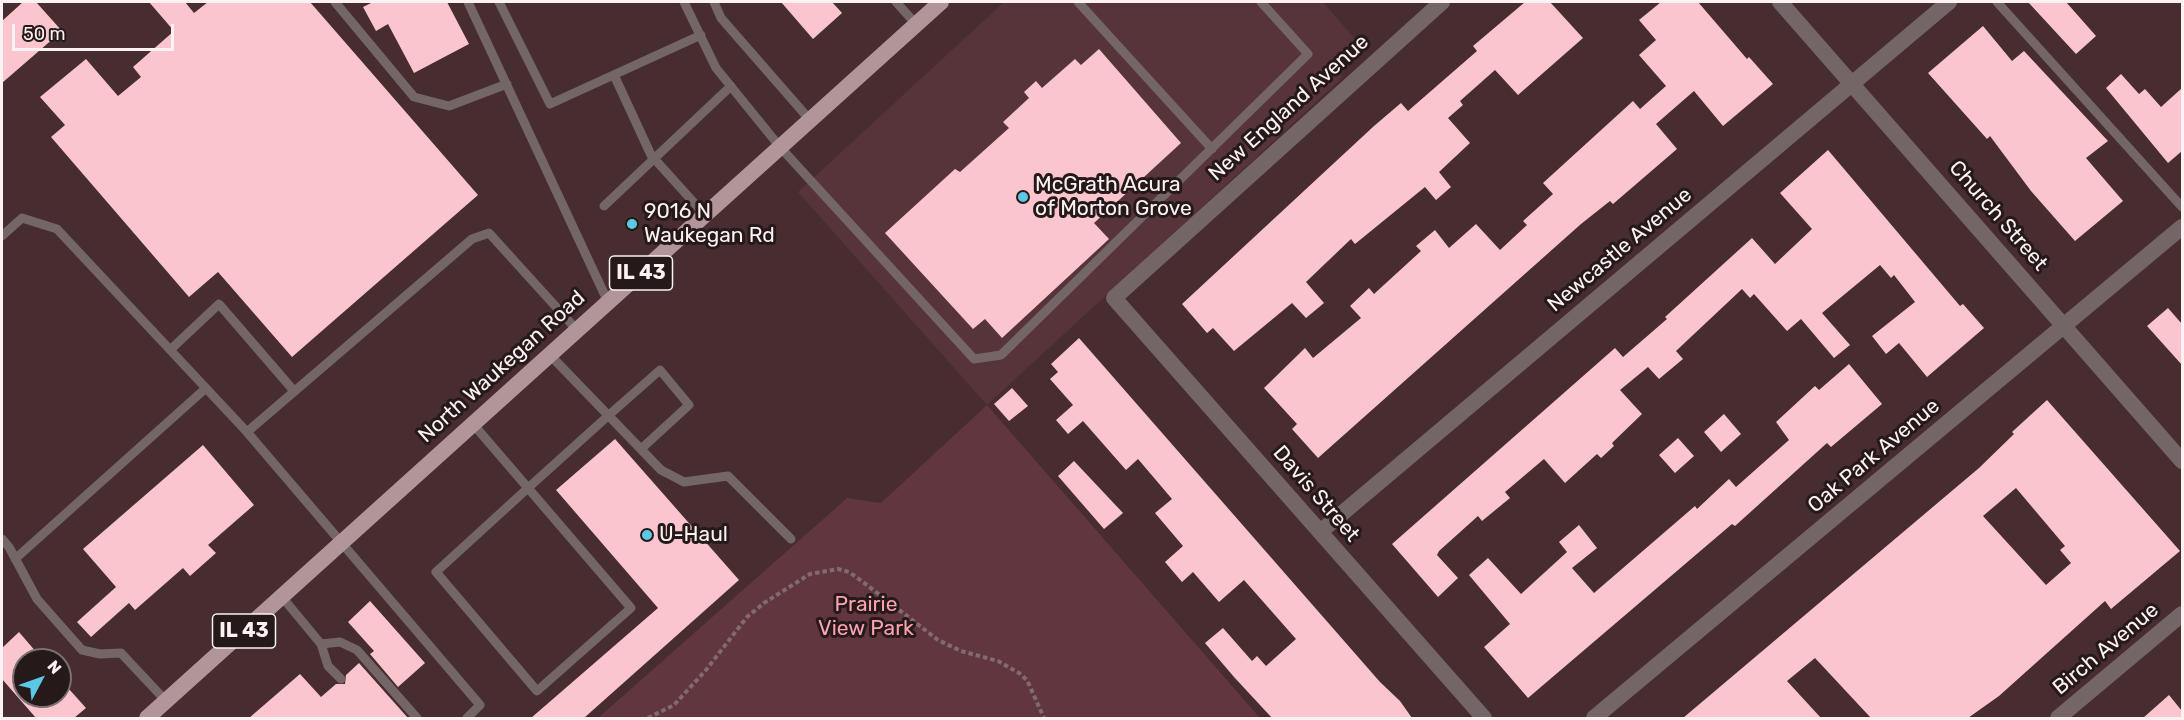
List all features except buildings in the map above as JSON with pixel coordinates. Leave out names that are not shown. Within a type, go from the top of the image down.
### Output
[{"type":"main road","name":"North Waukegan Road","points":[[147,718],[941,2]]},
{"type":"street","name":"New England Avenue","points":[[1114,298],[1442,2]]},
{"type":"street","name":"Church Street","points":[[1780,2],[2182,461]]},
{"type":"street","name":"Newcastle Avenue","points":[[1320,532],[1949,2]]},
{"type":"street","name":"Oak Park Avenue","points":[[1594,718],[2182,227]]},
{"type":"street","name":"Davis Street","points":[[1114,298],[1484,718]]},
{"type":"street","name":"Birch Avenue","points":[[2058,718],[2182,614]]},
{"type":"lane","points":[[335,2],[414,97],[449,105],[507,84]]},
{"type":"lane","points":[[468,2],[608,302]]},
{"type":"lane","points":[[499,2],[550,104],[701,35]]},
{"type":"lane","points":[[684,2],[716,68],[780,147],[974,359],[1001,356],[1308,54],[1261,2]]},
{"type":"lane","points":[[714,2],[721,18],[810,120]]},
{"type":"lane","points":[[896,2],[916,24]]},
{"type":"lane","points":[[1078,2],[1212,149]]},
{"type":"lane","points":[[1997,2],[2182,207]]},
{"type":"lane","points":[[614,75],[654,158],[705,215]]},
{"type":"lane","points":[[604,206],[731,86]]},
{"type":"lane","points":[[2,236],[22,218],[57,229],[247,432],[480,705],[467,718]]},
{"type":"lane","points":[[247,432],[472,239],[489,233],[577,330]]},
{"type":"lane","points":[[171,350],[219,304],[294,392]]},
{"type":"lane","points":[[550,354],[661,470],[684,482],[728,476],[790,539]]},
{"type":"lane","points":[[473,424],[528,488],[631,608],[537,691],[436,572],[528,488],[660,370],[689,405],[641,449]]},
{"type":"lane","points":[[15,559],[206,388]]},
{"type":"lane","points":[[2,539],[37,599],[82,650],[100,654],[121,653],[166,701]]},
{"type":"lane","points":[[282,597],[321,644],[328,666],[341,679]]},
{"type":"lane","points":[[321,644],[340,642],[357,650],[417,718]]},
{"type":"path","points":[[648,718],[674,705],[706,670],[747,617],[764,603],[810,574],[838,569],[849,572],[938,640],[961,651],[998,661],[1019,672],[1027,680],[1044,718]]},
{"type":"shaded area","points":[[1004,2],[1323,2],[1355,39],[1340,80],[987,405],[798,192]]},
{"type":"green space","name":"Prairie View Park","points":[[987,405],[1260,718],[598,718],[847,498],[881,503]]},
{"type":"place","name":"McGrath Acura of Morton Grove","points":[[1023,197]]},
{"type":"place","name":"9016 N Waukegan Rd","points":[[632,224]]},
{"type":"place","name":"U-Haul","points":[[647,535]]}]
